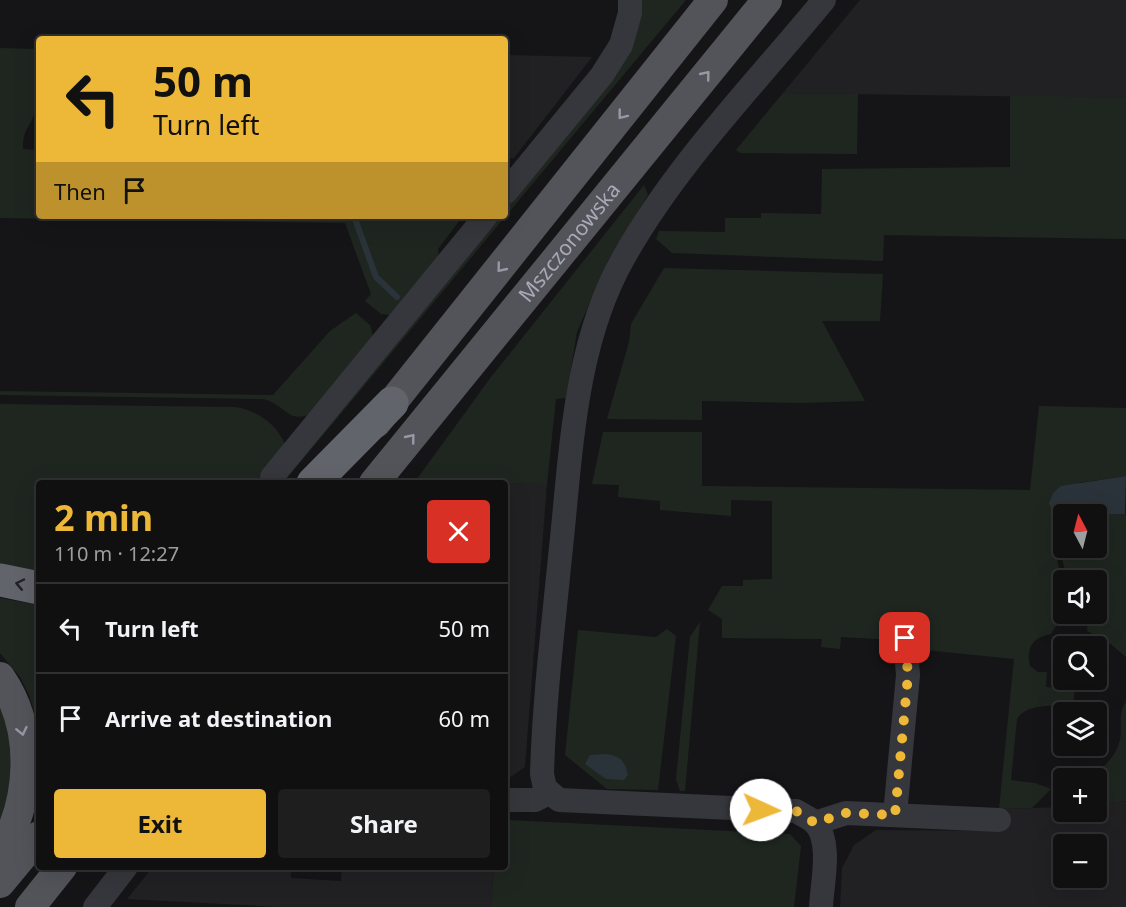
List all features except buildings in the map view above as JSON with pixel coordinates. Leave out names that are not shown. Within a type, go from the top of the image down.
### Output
[{"type":"highway","points":[[316,480],[392,403]]},
{"type":"highway","points":[[0,580],[36,587]]},
{"type":"main road","name":"Mszczonowska","points":[[329,480],[713,0]]},
{"type":"main road","name":"Mszczonowska","points":[[376,480],[767,0]]},
{"type":"main road","points":[[0,677],[15,704],[26,755],[25,784],[19,810],[0,854]]},
{"type":"main road","points":[[0,883],[36,840]]},
{"type":"main road","points":[[30,907],[61,870]]},
{"type":"main road","points":[[38,907],[61,870]]},
{"type":"street","points":[[508,190],[602,75],[621,45],[630,13],[630,0]]},
{"type":"street","points":[[821,907],[824,849],[815,823],[796,811],[582,803],[559,800],[549,793],[542,774],[542,754],[573,431],[585,367],[599,316],[623,259],[650,216],[684,170],[824,0]]},
{"type":"street","points":[[272,477],[484,219]]},
{"type":"street","points":[[895,815],[908,675],[905,638]]},
{"type":"street","points":[[508,800],[535,800],[549,793]]},
{"type":"street","points":[[815,823],[846,813],[999,820]]},
{"type":"street","points":[[95,907],[124,870]]},
{"type":"street","points":[[95,907],[115,907]]},
{"type":"shaded area","points":[[641,0],[686,0],[508,214],[508,203],[610,78]]},
{"type":"shaded area","points":[[860,0],[1126,0],[1126,98],[783,93]]},
{"type":"shaded area","points":[[0,48],[36,49],[35,110],[24,136],[23,149],[36,150],[36,219],[0,218]]},
{"type":"shaded area","points":[[508,55],[592,57],[514,158],[508,158]]},
{"type":"shaded area","points":[[783,93],[858,94],[857,154],[740,153],[736,150]]},
{"type":"shaded area","points":[[1010,95],[1126,98],[1126,239],[884,235],[883,261],[672,253],[656,239],[659,231],[725,232],[725,218],[761,218],[761,213],[821,214],[822,169],[1010,167]]},
{"type":"shaded area","points":[[644,185],[648,195],[609,259],[577,332],[566,398],[556,399],[547,484],[508,484],[508,480],[416,480],[491,377]]},
{"type":"shaded area","points":[[69,219],[461,219],[438,249],[439,259],[390,315],[381,314],[365,301],[371,294],[345,223]]},
{"type":"shaded area","points":[[494,219],[503,219],[286,480]]},
{"type":"shaded area","points":[[664,268],[883,274],[880,321],[822,321],[865,401],[802,403],[702,401],[702,420],[607,419],[629,342],[631,324]]},
{"type":"shaded area","points":[[356,313],[370,325],[373,336],[314,412],[305,416],[292,415],[276,404],[262,399],[0,395],[0,391],[273,395],[330,331]]},
{"type":"shaded area","points":[[0,404],[235,407],[258,414],[271,424],[285,444],[259,478],[261,480],[36,480],[36,576],[0,569]]},
{"type":"shaded area","points":[[1039,406],[1126,408],[1126,476],[1078,483],[1060,504],[1053,504],[1053,558],[1058,558],[1060,570],[1053,570],[1053,624],[1056,624],[1051,634],[1039,638],[1032,644],[1029,659],[1030,666],[1038,672],[1047,672],[1046,687],[1053,688],[1053,690],[1075,690],[1073,702],[1053,702],[1053,706],[1027,710],[1017,719],[1011,780],[1035,783],[1051,789],[1032,808],[999,809],[1014,659],[925,650],[915,627],[896,624],[894,640],[841,637],[840,649],[821,647],[822,639],[722,638],[722,619],[708,610],[722,586],[743,586],[743,580],[772,579],[772,501],[731,500],[731,516],[660,510],[660,501],[618,497],[619,485],[592,484],[603,432],[702,432],[702,486],[1030,490]]},
{"type":"shaded area","points":[[1126,476],[1125,514],[1107,515],[1107,504],[1053,504],[1053,513],[1049,503],[1053,493],[1061,486]]},
{"type":"shaded area","points":[[508,484],[547,484],[525,767],[508,779]]},
{"type":"shaded area","points":[[1126,514],[1126,657],[1107,641],[1107,636],[1098,636],[1087,631],[1088,624],[1107,624],[1107,570],[1065,570],[1062,559],[1107,558],[1107,515]]},
{"type":"shaded area","points":[[0,598],[36,604],[36,717],[20,677],[0,653]]},
{"type":"shaded area","points":[[700,622],[685,791],[680,791],[676,779],[690,637]]},
{"type":"shaded area","points":[[667,629],[676,636],[658,790],[607,789],[565,755],[578,630],[656,637]]},
{"type":"shaded area","points":[[1126,702],[1126,801],[1107,803],[1107,768],[1102,768],[1117,748],[1123,707]]},
{"type":"shaded area","points":[[0,704],[10,736],[12,763],[0,823]]},
{"type":"shaded area","points":[[590,755],[615,756],[623,763],[628,775],[624,780],[606,779],[585,764]]},
{"type":"shaded area","points":[[1126,801],[1126,907],[840,907],[842,868],[854,845],[876,830],[997,831],[999,809],[1053,807],[1053,822],[1107,822],[1107,803]]},
{"type":"shaded area","points":[[508,820],[790,834],[801,846],[794,907],[491,907],[494,870],[508,870]]},
{"type":"shaded area","points":[[151,870],[281,870],[291,871],[291,878],[341,881],[342,870],[494,870],[491,907],[278,907],[127,899]]},
{"type":"waterway","points":[[355,219],[376,277],[397,297]]},
{"type":"route","points":[[761,810],[796,811],[815,823],[846,813],[895,815],[908,675],[905,638]]}]
